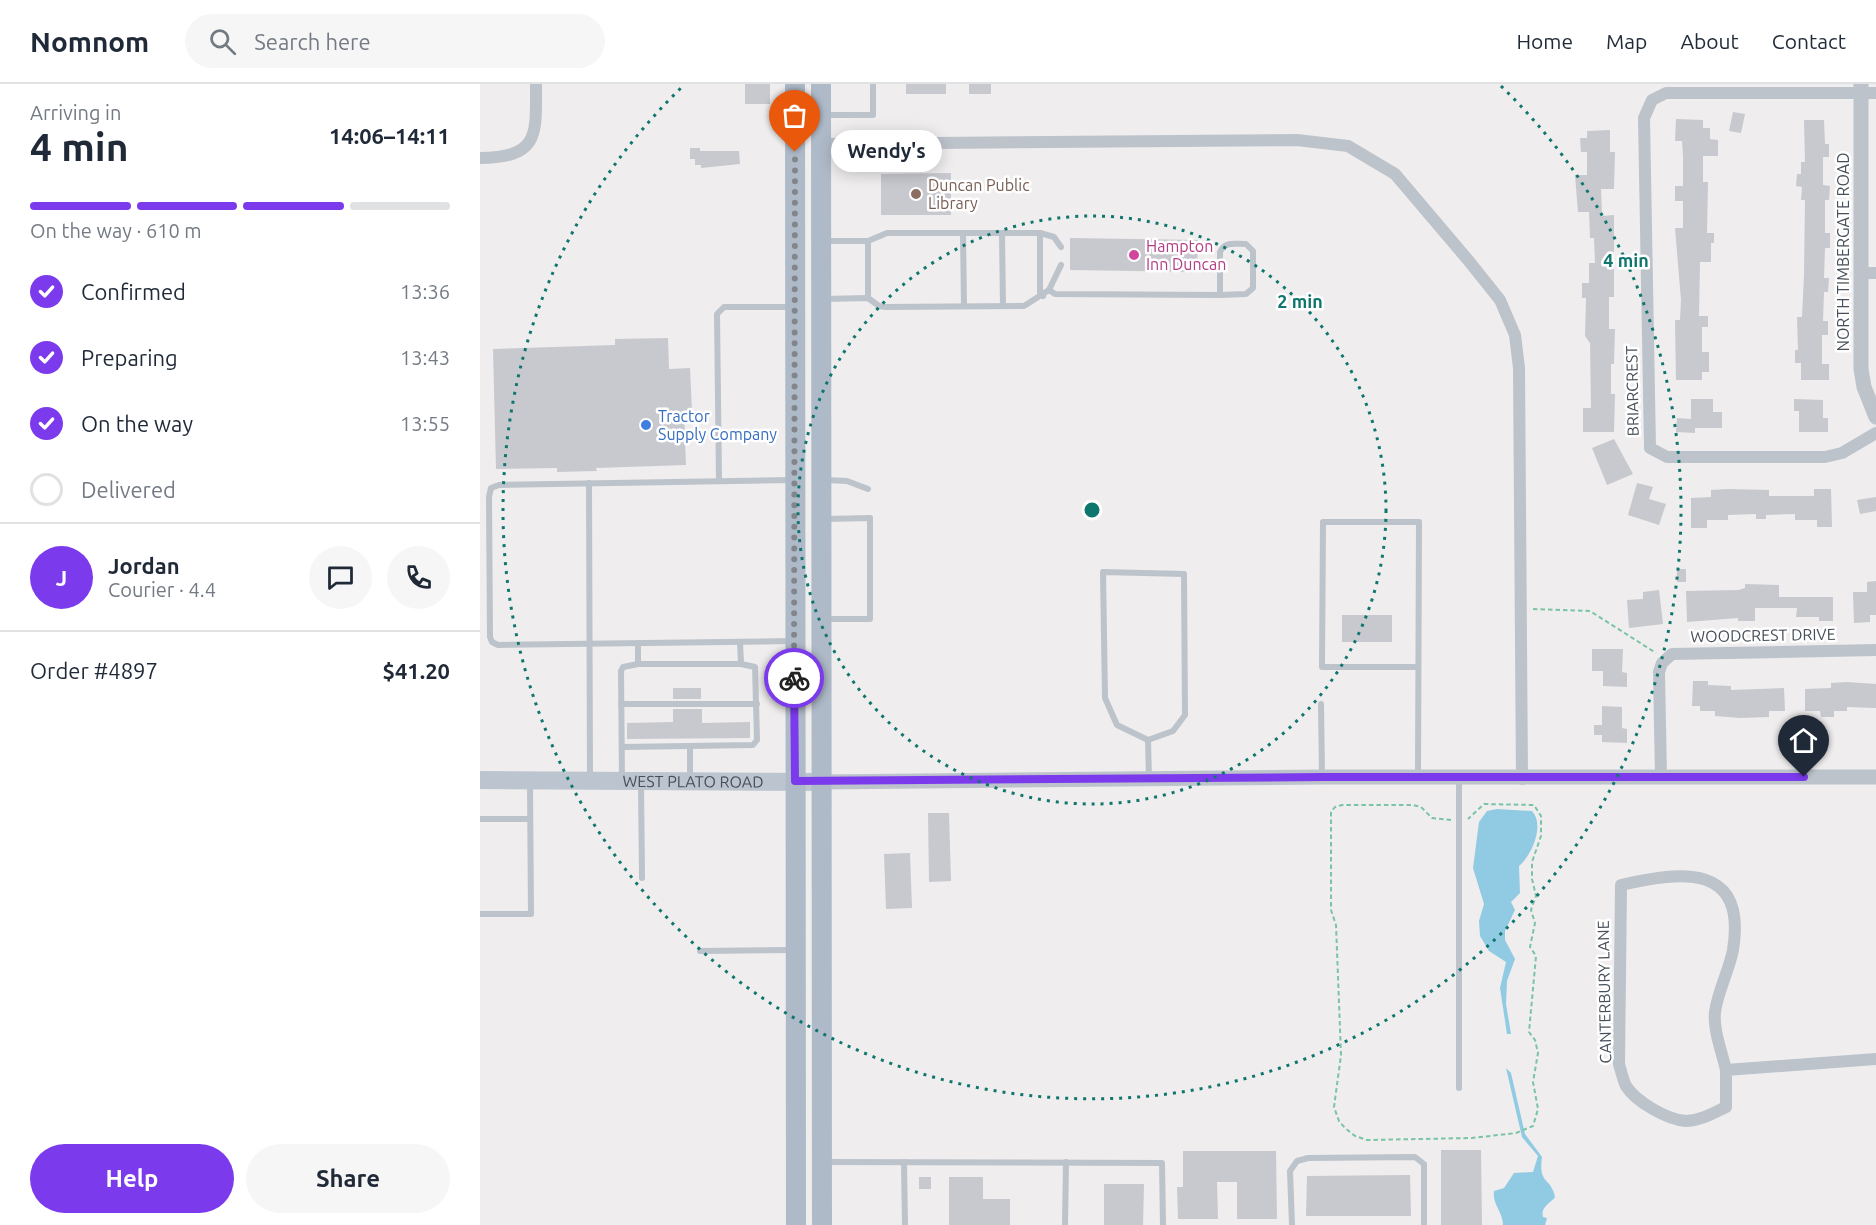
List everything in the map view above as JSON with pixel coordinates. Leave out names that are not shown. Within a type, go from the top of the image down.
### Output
[{"type":"main road","points":[[795,84],[796,1225]]},
{"type":"main road","points":[[821,84],[822,1225]]},
{"type":"main road","points":[[795,130],[820,130]]},
{"type":"main road","points":[[795,480],[821,480]]},
{"type":"main road","name":"WEST PLATO ROAD","points":[[480,780],[821,782]]},
{"type":"main road","points":[[795,1162],[822,1162]]},
{"type":"street","points":[[480,158],[516,154],[526,147],[534,136],[536,84]]},
{"type":"street","name":"BRIARCREST","points":[[1866,90],[1666,93],[1652,100],[1644,118],[1650,448],[1666,457],[1825,457],[1842,453],[1876,433]]},
{"type":"street","name":"NORTH TIMBERGATE ROAD","points":[[1866,90],[1869,273],[1861,369],[1864,387],[1876,417]]},
{"type":"street","points":[[820,130],[1297,140],[1348,146],[1395,174],[1500,300],[1515,335],[1519,368],[1522,778]]},
{"type":"street","name":"WOODCREST DRIVE","points":[[1666,660],[1672,654],[1684,652],[1876,651]]},
{"type":"street","points":[[1661,778],[1659,672],[1666,660]]},
{"type":"street","name":"WEST PLATO ROAD","points":[[821,782],[1323,777],[1876,777]]},
{"type":"street","name":"CANTERBURY LANE","points":[[1690,875],[1717,884],[1731,903],[1734,926],[1733,951],[1715,1014],[1726,1070],[1726,1107],[1702,1119],[1685,1121],[1669,1116],[1635,1096],[1626,1086],[1619,1064],[1621,885],[1661,876],[1690,875]]},
{"type":"street","points":[[1726,1070],[1876,1059]]},
{"type":"lane","points":[[820,130],[873,115],[873,84]]},
{"type":"lane","points":[[820,241],[868,241],[887,233],[1040,233],[1054,237],[1061,247]]},
{"type":"lane","points":[[963,233],[964,306]]},
{"type":"lane","points":[[1002,233],[1004,306]]},
{"type":"lane","points":[[1040,233],[1040,292],[1043,296]]},
{"type":"lane","points":[[868,241],[868,298]]},
{"type":"lane","points":[[1049,290],[1055,294],[1221,295],[1246,294],[1253,288],[1253,251],[1246,244],[1230,244],[1222,248],[1220,252],[1221,295]]},
{"type":"lane","points":[[820,299],[868,298],[879,306],[886,307],[1024,306],[1043,296],[1049,290],[1061,265]]},
{"type":"lane","points":[[719,481],[717,314],[724,307],[795,307]]},
{"type":"lane","points":[[794,641],[498,645],[492,642],[489,531],[491,488],[499,485],[795,480]]},
{"type":"lane","points":[[821,480],[847,481],[868,489]]},
{"type":"lane","points":[[589,483],[590,780]]},
{"type":"lane","points":[[821,519],[870,518],[870,619],[821,619]]},
{"type":"lane","points":[[1418,667],[1322,667],[1323,522],[1419,522],[1418,778]]},
{"type":"lane","points":[[1103,572],[1184,574],[1185,715],[1173,731],[1148,740],[1117,725],[1105,698],[1103,572]]},
{"type":"lane","points":[[740,642],[741,664]]},
{"type":"lane","points":[[638,644],[638,664]]},
{"type":"lane","points":[[622,747],[753,745],[757,740],[755,667],[741,664],[627,665],[621,671],[622,781]]},
{"type":"lane","points":[[621,704],[757,704]]},
{"type":"lane","points":[[1321,704],[1323,777]]},
{"type":"lane","points":[[1148,740],[1149,779]]},
{"type":"lane","points":[[690,747],[690,781]]},
{"type":"lane","points":[[1459,778],[1459,1088]]},
{"type":"lane","points":[[480,914],[531,914],[530,780]]},
{"type":"lane","points":[[641,781],[642,878]]},
{"type":"lane","points":[[480,819],[530,819]]},
{"type":"lane","points":[[700,951],[795,950]]},
{"type":"lane","points":[[1292,1225],[1290,1172],[1297,1161],[1308,1158],[1414,1157],[1424,1164],[1424,1225]]},
{"type":"lane","points":[[822,1162],[1162,1163],[1163,1225]]},
{"type":"lane","points":[[904,1162],[905,1225]]},
{"type":"lane","points":[[1065,1225],[1066,1162]]},
{"type":"path","points":[[1521,609],[1590,611],[1666,660]]},
{"type":"path","points":[[1451,820],[1432,818],[1421,807],[1413,805],[1342,805],[1335,807],[1331,812],[1331,910],[1336,925],[1341,1055],[1335,1115],[1350,1132],[1367,1140],[1472,1138],[1519,1132],[1527,1129],[1536,1121],[1538,1108],[1533,1082],[1537,1047],[1529,1028],[1532,1018],[1530,1000],[1535,989],[1536,956],[1530,946],[1535,923],[1531,910],[1536,896],[1532,879],[1532,862],[1541,842],[1541,816],[1534,805],[1484,804],[1468,819]]},
{"type":"water","points":[[1497,809],[1532,811],[1537,824],[1532,847],[1519,866],[1520,893],[1511,902],[1515,910],[1505,931],[1505,940],[1515,959],[1507,981],[1506,1004],[1511,1034],[1507,1034],[1500,988],[1506,962],[1489,951],[1480,936],[1479,921],[1484,904],[1473,868],[1479,822],[1487,811]]},
{"type":"water","points":[[1506,1068],[1511,1073],[1525,1134],[1542,1157],[1543,1177],[1551,1186],[1555,1197],[1543,1210],[1543,1217],[1547,1218],[1545,1225],[1503,1225],[1494,1196],[1494,1191],[1504,1188],[1514,1173],[1533,1172],[1538,1156],[1522,1137]]},
{"type":"building","points":[[745,84],[770,84],[770,104],[745,104]]},
{"type":"building","points":[[906,84],[946,84],[946,94],[906,94]]},
{"type":"building","points":[[969,84],[991,84],[991,94],[969,94]]},
{"type":"building","points":[[1733,112],[1745,114],[1741,133],[1729,131]]},
{"type":"building","points":[[1676,119],[1703,120],[1703,128],[1710,128],[1710,139],[1718,140],[1718,156],[1703,156],[1703,182],[1708,182],[1707,233],[1714,233],[1714,243],[1711,243],[1711,262],[1700,262],[1699,316],[1708,316],[1708,327],[1702,327],[1702,352],[1709,352],[1709,372],[1702,372],[1702,380],[1676,380],[1675,320],[1680,320],[1681,300],[1675,228],[1683,228],[1683,201],[1675,201],[1675,186],[1683,186],[1683,156],[1682,141],[1675,141]]},
{"type":"building","points":[[1804,120],[1824,120],[1825,144],[1829,144],[1829,157],[1823,157],[1823,185],[1830,186],[1829,200],[1825,200],[1825,233],[1830,233],[1830,248],[1825,248],[1824,278],[1829,278],[1828,292],[1824,292],[1823,321],[1828,321],[1828,335],[1822,335],[1822,364],[1829,364],[1829,380],[1801,380],[1801,363],[1795,363],[1795,350],[1798,350],[1797,317],[1802,317],[1804,275],[1805,200],[1801,200],[1802,187],[1796,186],[1797,174],[1801,174],[1801,162],[1805,162]]},
{"type":"building","points":[[1610,130],[1610,152],[1615,152],[1614,189],[1601,189],[1602,216],[1614,215],[1614,297],[1609,297],[1609,329],[1615,329],[1614,364],[1611,364],[1611,394],[1615,394],[1614,432],[1583,432],[1583,408],[1591,408],[1590,343],[1585,336],[1586,298],[1582,298],[1582,283],[1589,283],[1589,263],[1595,263],[1594,238],[1590,238],[1589,212],[1578,212],[1575,175],[1587,175],[1587,152],[1581,152],[1580,138],[1587,138],[1587,131]]},
{"type":"building","points":[[690,148],[700,148],[700,151],[739,151],[740,164],[701,168],[701,165],[695,165],[695,159],[690,159]]},
{"type":"building","name":"Duncan Public Library","points":[[951,173],[951,215],[881,215],[881,174]]},
{"type":"building","name":"Hampton Inn Duncan","points":[[1070,238],[1198,240],[1197,272],[1070,270]]},
{"type":"building","points":[[668,338],[669,369],[690,368],[692,412],[684,412],[686,465],[596,468],[597,471],[557,472],[557,468],[496,469],[493,349],[615,345],[615,339]]},
{"type":"building","points":[[1691,399],[1713,399],[1713,412],[1722,412],[1722,428],[1695,428],[1695,433],[1676,432],[1677,418],[1691,419]]},
{"type":"building","points":[[1794,399],[1823,400],[1823,418],[1828,418],[1828,432],[1799,432],[1799,411],[1794,411]]},
{"type":"building","points":[[1614,439],[1633,474],[1607,485],[1592,448]]},
{"type":"building","points":[[1637,483],[1653,487],[1649,499],[1666,504],[1659,525],[1628,515]]},
{"type":"building","points":[[1814,489],[1831,489],[1832,527],[1817,527],[1817,520],[1795,520],[1795,514],[1766,515],[1766,519],[1756,519],[1756,514],[1728,515],[1728,520],[1707,520],[1707,528],[1691,528],[1691,498],[1711,497],[1711,490],[1769,490],[1769,496],[1814,496]]},
{"type":"building","points":[[1876,497],[1876,511],[1860,514],[1857,500]]},
{"type":"building","points":[[1677,569],[1686,569],[1686,582],[1677,582]]},
{"type":"building","points":[[1876,581],[1876,615],[1870,615],[1870,622],[1854,623],[1853,592],[1867,592],[1867,582]]},
{"type":"building","points":[[1745,584],[1779,585],[1779,597],[1833,597],[1833,621],[1819,621],[1819,617],[1796,617],[1797,608],[1755,608],[1755,621],[1738,621],[1738,618],[1687,622],[1686,591],[1739,590],[1745,588]]},
{"type":"building","points":[[1659,590],[1663,624],[1629,628],[1627,600],[1643,599],[1643,592]]},
{"type":"building","points":[[1342,615],[1392,615],[1392,642],[1342,642]]},
{"type":"building","points":[[1592,649],[1623,649],[1622,672],[1627,673],[1627,687],[1603,686],[1603,671],[1592,671]]},
{"type":"building","points":[[1693,681],[1708,681],[1708,685],[1731,686],[1731,690],[1784,688],[1785,711],[1769,711],[1769,717],[1715,716],[1715,711],[1700,711],[1700,706],[1692,706]]},
{"type":"building","points":[[1831,683],[1876,684],[1876,708],[1847,707],[1847,711],[1834,711],[1834,717],[1821,717],[1820,711],[1805,711],[1805,689],[1831,688]]},
{"type":"building","points":[[673,688],[701,688],[701,699],[673,699]]},
{"type":"building","points":[[1602,706],[1622,707],[1622,728],[1627,729],[1627,743],[1602,742],[1602,735],[1594,735],[1594,725],[1602,725]]},
{"type":"building","points":[[673,709],[702,709],[702,723],[750,722],[750,738],[627,739],[627,723],[673,722]]},
{"type":"building","points":[[928,813],[949,813],[951,881],[929,882]]},
{"type":"building","points":[[910,853],[912,908],[886,909],[884,854]]},
{"type":"building","points":[[1441,1150],[1481,1150],[1482,1225],[1441,1225]]},
{"type":"building","points":[[1183,1151],[1276,1151],[1277,1219],[1237,1219],[1237,1182],[1217,1182],[1218,1219],[1178,1219],[1177,1187],[1183,1187]]},
{"type":"building","points":[[1410,1175],[1411,1216],[1306,1216],[1307,1176]]},
{"type":"building","points":[[919,1177],[931,1177],[931,1189],[919,1189]]},
{"type":"building","points":[[949,1177],[983,1177],[983,1199],[1010,1199],[1010,1225],[949,1225]]},
{"type":"building","points":[[1104,1184],[1144,1184],[1143,1225],[1104,1225]]},
{"type":"way so far","points":[[794,678],[795,152]]},
{"type":"place","name":"Wendy's","points":[[795,152]]},
{"type":"place","name":"Duncan Public Library","points":[[916,194]]},
{"type":"place","name":"Hampton Inn Duncan","points":[[1134,255]]},
{"type":"place","name":"Tractor Supply Company","points":[[646,425]]},
{"type":"route","points":[[794,678],[795,781],[1323,777],[1804,777]]}]
